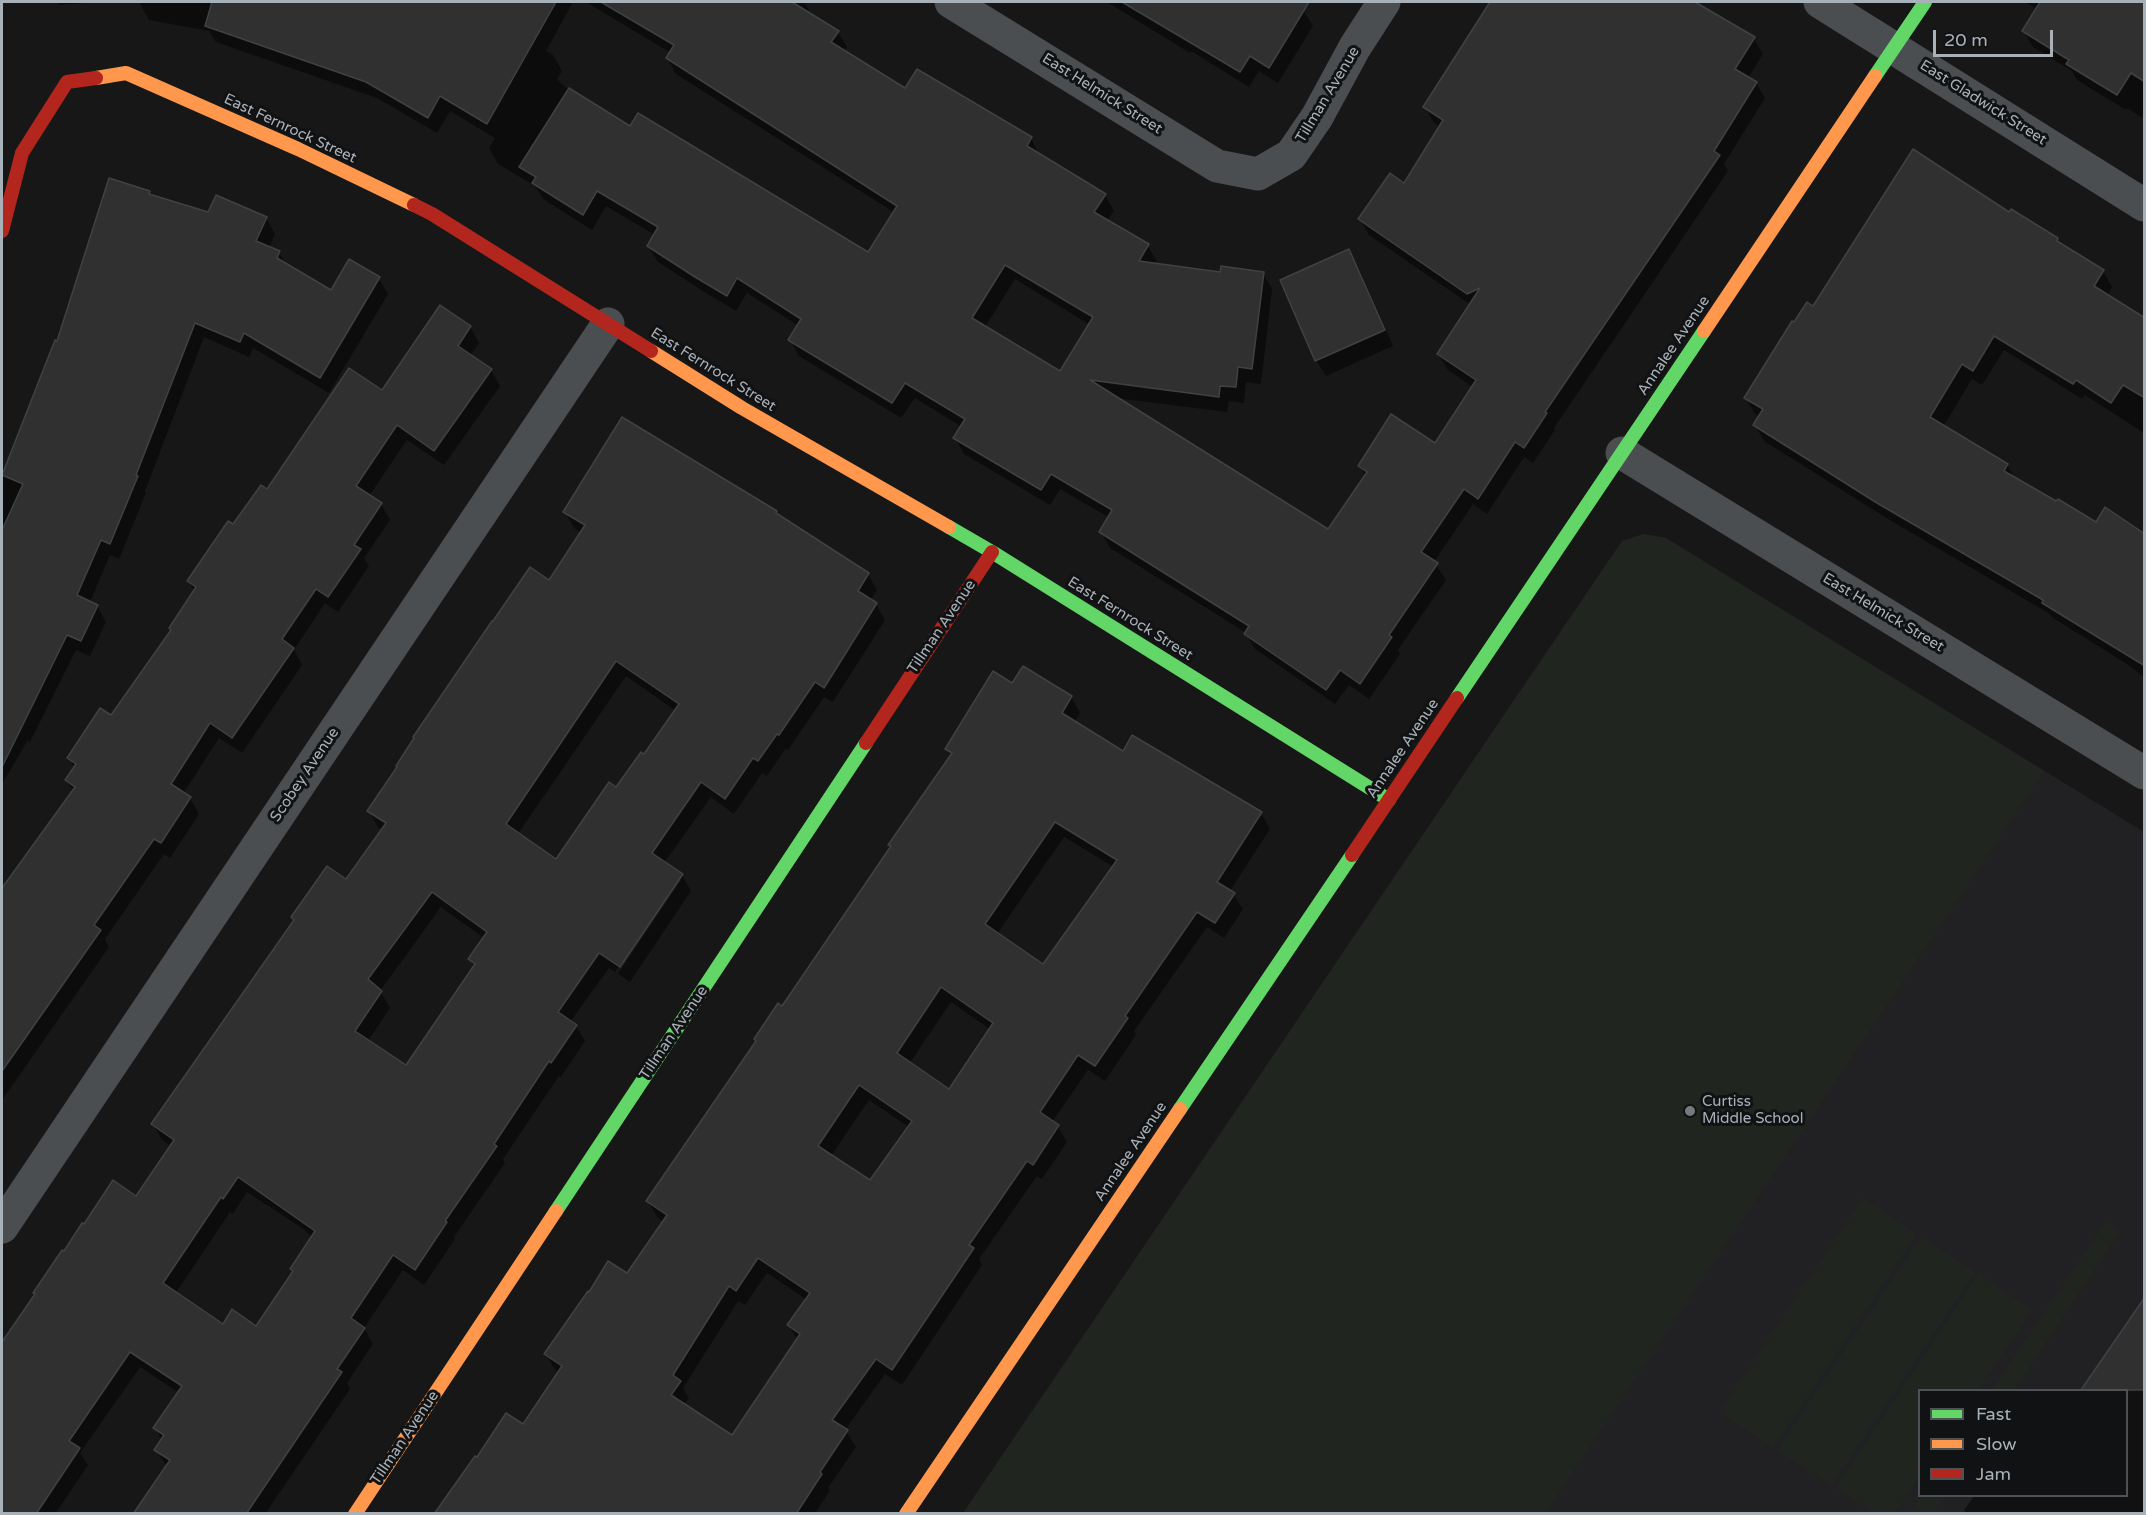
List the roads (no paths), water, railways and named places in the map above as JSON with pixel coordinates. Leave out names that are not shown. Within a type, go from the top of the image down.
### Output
[{"type":"street","name":"East Helmick Street","points":[[951,2],[1217,166],[1258,174]]},
{"type":"street","name":"Tillman Avenue","points":[[1258,174],[1291,155],[1317,117],[1355,47],[1384,2]]},
{"type":"street","name":"East Gladwick Street","points":[[1820,2],[2145,205]]},
{"type":"street","name":"Annalee Avenue","points":[[906,1514],[1925,2]]},
{"type":"street","name":"East Fernrock Street","points":[[2,231],[22,153],[67,82],[126,73],[298,149],[432,213],[742,408],[992,552],[1389,800]]},
{"type":"street","name":"Scobey Avenue","points":[[2,1227],[608,324]]},
{"type":"street","name":"East Helmick Street","points":[[1622,453],[2145,773]]},
{"type":"street","name":"Tillman Avenue","points":[[355,1514],[992,552]]},
{"type":"place","name":"Curtiss Middle School","points":[[1690,1111]]}]
